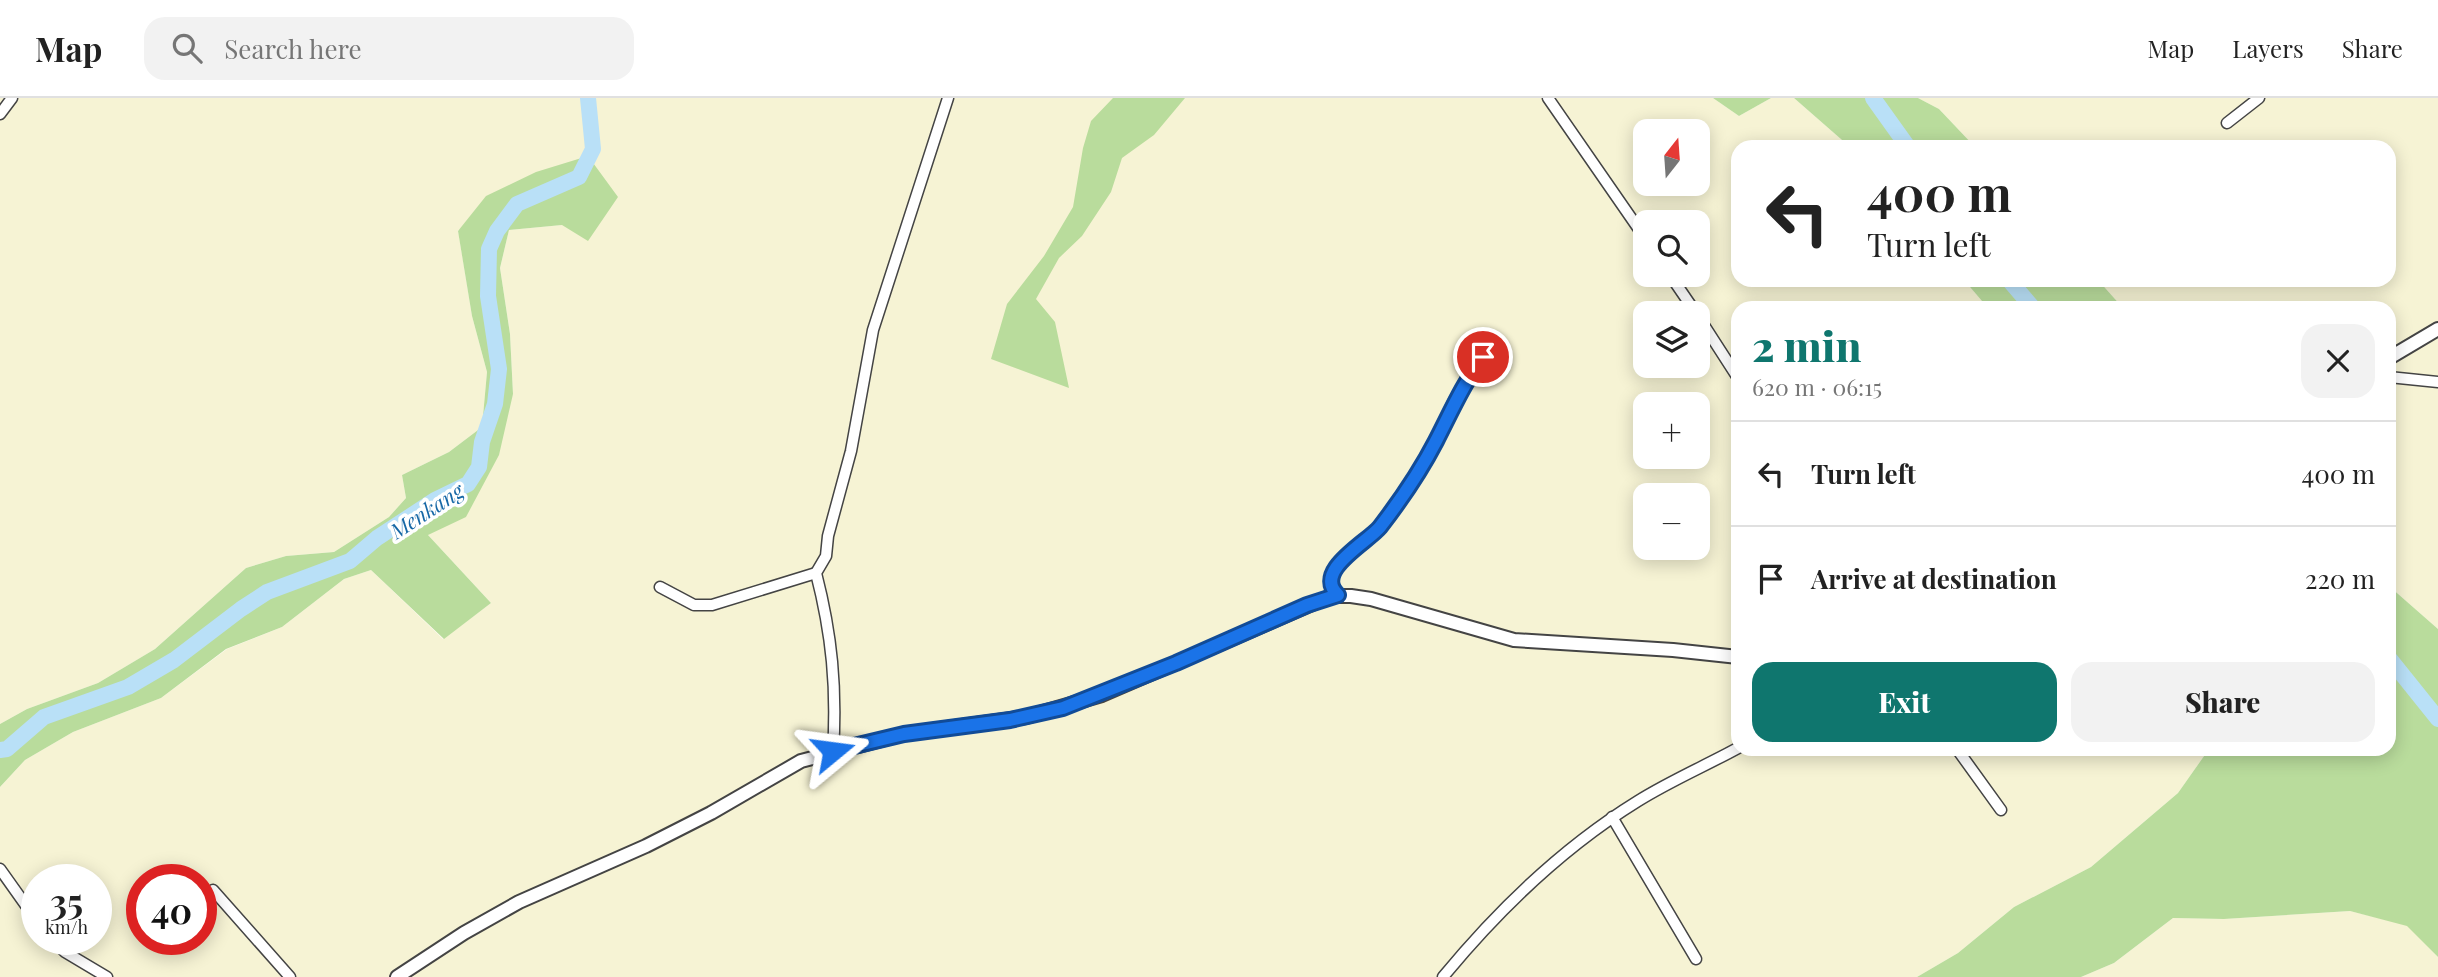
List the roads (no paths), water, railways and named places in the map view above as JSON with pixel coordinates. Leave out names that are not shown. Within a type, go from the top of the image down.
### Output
[{"type":"street","points":[[0,114],[12,98]]},
{"type":"street","points":[[833,751],[836,695],[832,643],[816,573],[825,556],[851,451],[873,330],[948,98]]},
{"type":"street","points":[[1548,98],[1633,221]]},
{"type":"street","points":[[2227,123],[2259,98]]},
{"type":"street","points":[[2396,354],[2438,329]]},
{"type":"street","points":[[1710,334],[1731,367]]},
{"type":"street","points":[[1338,595],[1332,586],[1335,570],[1347,554],[1374,534],[1385,520],[1435,443],[1452,404],[1483,357]]},
{"type":"street","points":[[2396,378],[2438,382]]},
{"type":"street","points":[[660,587],[694,605],[712,605],[816,573]]},
{"type":"street","points":[[397,977],[464,933],[519,902],[646,846],[711,813],[791,765],[833,751],[904,734],[1016,719],[1063,708],[1164,668],[1307,605],[1338,595],[1371,599],[1514,640],[1731,656]]},
{"type":"street","points":[[1443,977],[1473,940],[1523,888],[1612,817],[1640,799],[1731,752]]},
{"type":"street","points":[[1962,756],[2001,810]]},
{"type":"street","points":[[1612,817],[1696,959]]},
{"type":"street","points":[[0,869],[21,899]]},
{"type":"street","points":[[217,895],[290,977]]},
{"type":"street","points":[[70,955],[107,977]]},
{"type":"waterway","name":"Menkang","points":[[0,750],[7,749],[44,717],[128,687],[174,660],[267,592],[350,561],[377,538],[435,500],[468,484],[479,467],[482,442],[495,404],[499,369],[488,296],[489,249],[497,231],[517,204],[579,177],[593,149],[588,98]]},
{"type":"waterway","points":[[1873,98],[1903,140]]},
{"type":"waterway","points":[[2015,287],[2027,301]]},
{"type":"waterway","points":[[2396,667],[2438,719]]}]
